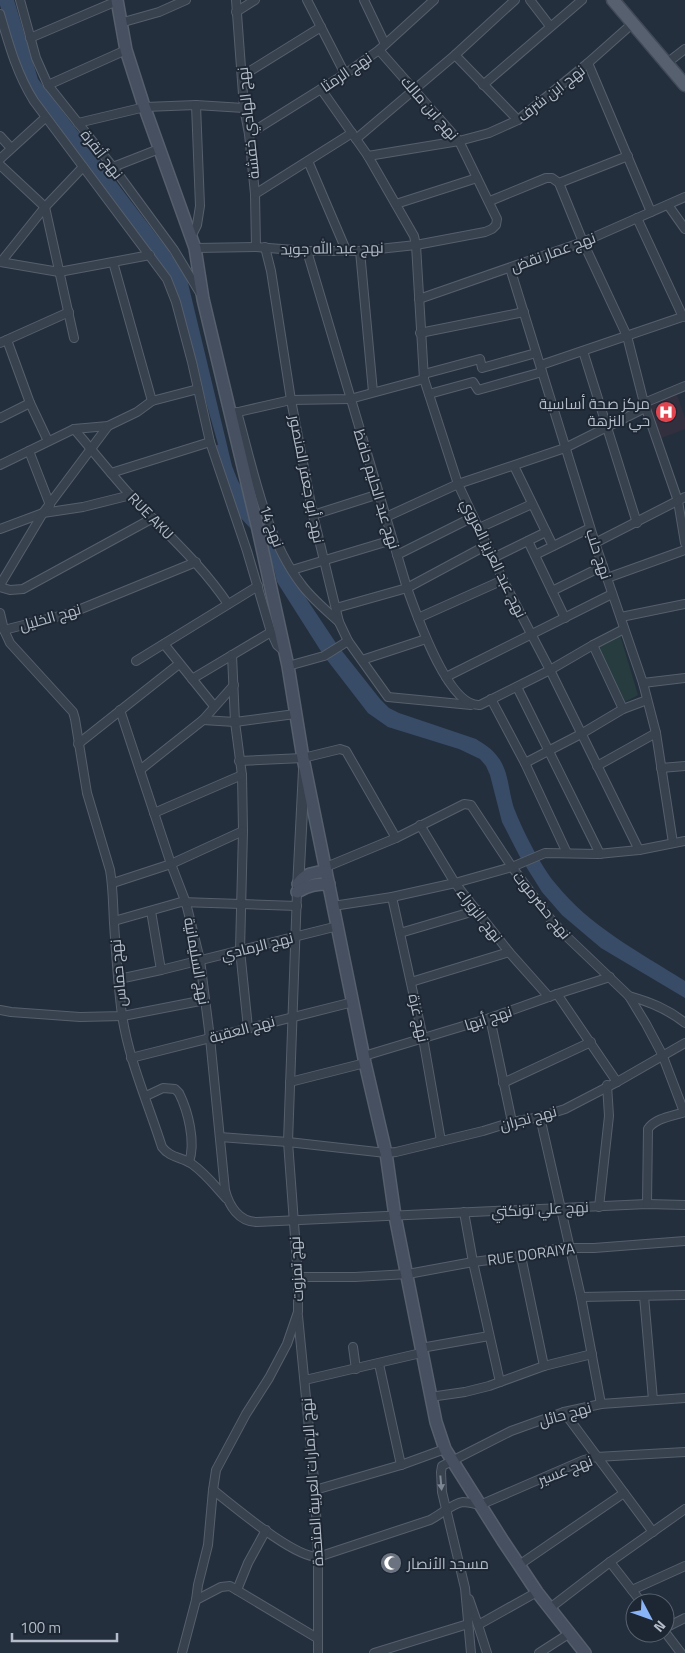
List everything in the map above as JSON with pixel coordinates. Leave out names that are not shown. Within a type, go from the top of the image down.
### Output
[{"type":"main road","points":[[117,0],[126,50],[195,248],[203,299],[233,413],[288,666],[295,714],[333,906],[386,1153],[430,1397],[445,1450],[537,1592],[585,1653]]},
{"type":"main road","points":[[613,0],[685,85]]},
{"type":"main road","points":[[298,888],[303,877],[307,874],[326,869]]},
{"type":"main road","points":[[298,888],[329,884]]},
{"type":"street","name":"نهج أنقرة","points":[[20,0],[36,58],[48,85],[113,167],[186,268],[203,299]]},
{"type":"street","points":[[30,38],[117,0]]},
{"type":"street","name":"نهج الهادي خفشة","points":[[236,0],[244,108],[256,194],[256,247]]},
{"type":"street","points":[[236,12],[255,0]]},
{"type":"street","points":[[308,0],[345,74]]},
{"type":"street","name":"نهج ابن مالك","points":[[364,0],[382,47],[414,90],[459,141],[490,202],[497,219],[496,225]]},
{"type":"street","name":"نهج الرمثا","points":[[248,134],[345,74],[382,47],[434,0]]},
{"type":"street","points":[[256,194],[308,161],[354,136],[414,90],[515,0]]},
{"type":"street","points":[[530,0],[550,26]]},
{"type":"street","points":[[484,84],[582,0]]},
{"type":"street","points":[[120,23],[159,12],[183,1]]},
{"type":"street","points":[[0,14],[16,67],[24,86],[45,118],[167,279],[176,302],[210,442],[237,519],[271,632],[276,645],[284,650]]},
{"type":"street","name":"نهج ابن شرف","points":[[368,156],[459,141],[489,133],[518,120],[588,63],[633,23]]},
{"type":"street","points":[[242,76],[321,27]]},
{"type":"street","points":[[667,63],[685,49]]},
{"type":"street","points":[[48,85],[126,50]]},
{"type":"street","points":[[455,54],[518,120]]},
{"type":"street","points":[[588,63],[651,212]]},
{"type":"street","name":"نهج عبد العزيز العروي","points":[[321,89],[368,156],[414,236],[424,377],[458,484],[503,580],[639,850]]},
{"type":"street","points":[[191,237],[197,224],[200,206],[196,105]]},
{"type":"street","points":[[78,123],[145,107],[196,105],[244,108]]},
{"type":"street","points":[[0,159],[45,118]]},
{"type":"street","points":[[0,136],[10,148]]},
{"type":"street","points":[[113,167],[159,149]]},
{"type":"street","points":[[559,183],[628,156]]},
{"type":"street","points":[[308,161],[346,250]]},
{"type":"street","points":[[0,165],[45,207],[74,338]]},
{"type":"street","points":[[83,166],[45,207],[0,262],[60,272],[150,255]]},
{"type":"street","points":[[396,204],[477,178]]},
{"type":"street","points":[[490,202],[546,178],[552,178],[559,183],[583,242],[627,336],[645,406],[681,499],[685,543]]},
{"type":"street","name":"نهج عمار نقض","points":[[419,299],[583,242],[685,197]]},
{"type":"street","points":[[668,205],[685,229]]},
{"type":"street","points":[[429,394],[473,382],[478,390],[541,369],[583,351],[684,316],[638,218]]},
{"type":"street","name":"نهج عبد الله جويد","points":[[195,248],[265,247],[307,251],[360,251],[416,245],[485,232],[496,225]]},
{"type":"street","name":"نهج أبو جعفر المنصور","points":[[265,247],[271,271],[291,400],[313,515],[339,622],[348,641],[388,697],[478,705]]},
{"type":"street","name":"نهج عبد الحليم حافظ","points":[[307,251],[392,540],[418,618],[426,639],[446,677],[462,698],[468,703],[478,705]]},
{"type":"street","points":[[360,251],[373,392]]},
{"type":"street","points":[[113,262],[152,401]]},
{"type":"street","name":"نهج حلب","points":[[510,268],[590,528],[643,683],[656,733],[673,843]]},
{"type":"street","points":[[48,441],[4,342],[69,312]]},
{"type":"street","points":[[420,333],[524,312]]},
{"type":"street","points":[[583,351],[637,523]]},
{"type":"street","points":[[233,413],[291,400],[350,399],[480,359],[482,368],[536,353]]},
{"type":"street","points":[[386,517],[458,484],[565,448],[607,428],[683,387],[685,397]]},
{"type":"street","points":[[0,465],[74,429],[108,426],[137,412],[152,401],[198,390]]},
{"type":"street","points":[[0,418],[30,403]]},
{"type":"street","name":"نهج 14","points":[[233,413],[276,542],[302,585],[339,622]]},
{"type":"street","points":[[108,426],[43,513],[0,586],[10,590],[24,589],[153,518]]},
{"type":"street","name":"RUE AKU","points":[[74,429],[131,495],[211,579],[228,604]]},
{"type":"street","points":[[111,472],[210,442]]},
{"type":"street","points":[[29,451],[50,504]]},
{"type":"street","points":[[514,466],[553,546]]},
{"type":"street","points":[[313,515],[379,494]]},
{"type":"street","points":[[0,529],[43,513],[83,507],[131,495]]},
{"type":"street","points":[[595,543],[681,499]]},
{"type":"street","points":[[479,528],[532,504]]},
{"type":"street","points":[[398,555],[473,517]]},
{"type":"street","points":[[535,555],[590,528]]},
{"type":"street","points":[[493,558],[546,532]]},
{"type":"street","points":[[292,570],[392,540]]},
{"type":"street","points":[[528,541],[564,618]]},
{"type":"street","points":[[336,608],[407,588],[487,545]]},
{"type":"street","points":[[607,578],[685,550]]},
{"type":"street","name":"نهج الخليل","points":[[73,712],[25,661],[10,643],[4,630],[71,613],[196,562]]},
{"type":"street","points":[[552,591],[603,566]]},
{"type":"street","points":[[418,618],[503,580]]},
{"type":"street","points":[[136,661],[258,586]]},
{"type":"street","points":[[446,677],[612,594]]},
{"type":"street","points":[[621,617],[685,604]]},
{"type":"street","points":[[0,613],[4,630]]},
{"type":"street","points":[[478,705],[550,670],[624,629]]},
{"type":"street","points":[[192,679],[271,632]]},
{"type":"street","points":[[362,660],[426,639]]},
{"type":"street","points":[[288,666],[324,656],[348,641]]},
{"type":"street","points":[[164,644],[214,706]]},
{"type":"street","points":[[593,645],[623,709]]},
{"type":"street","points":[[232,655],[235,722],[242,775],[243,831],[240,950],[248,1028]]},
{"type":"street","points":[[78,744],[179,664]]},
{"type":"street","points":[[643,683],[685,678]]},
{"type":"street","points":[[140,770],[203,720],[234,686]]},
{"type":"street","points":[[517,687],[600,854]]},
{"type":"street","points":[[491,699],[525,763],[567,853]]},
{"type":"street","points":[[525,763],[581,734],[623,709],[647,700]]},
{"type":"street","name":"نهج السليمانية","points":[[120,710],[171,864],[186,903],[200,960],[210,1038],[225,1190],[228,1199],[240,1217]]},
{"type":"street","name":"نهج حماس","points":[[73,712],[87,793],[110,870],[122,1016],[131,1058],[146,1096],[162,1147],[166,1153],[190,1162],[228,1199]]},
{"type":"street","points":[[203,720],[235,722],[295,714]]},
{"type":"street","points":[[597,766],[656,733]]},
{"type":"street","points":[[240,761],[304,761],[340,749],[346,750],[396,838]]},
{"type":"street","points":[[298,888],[304,761]]},
{"type":"street","points":[[661,768],[685,766]]},
{"type":"street","points":[[154,813],[242,775]]},
{"type":"street","name":"نهج حضرموت","points":[[420,826],[458,807],[469,804],[474,808],[512,867],[563,933],[629,996]]},
{"type":"street","points":[[326,869],[420,826]]},
{"type":"street","name":"نهج الزوراء","points":[[420,826],[455,883],[509,952],[553,995],[591,1042],[617,1082]]},
{"type":"street","points":[[112,883],[171,864],[243,831]]},
{"type":"street","points":[[333,906],[392,897],[455,883],[512,867],[540,854],[549,852],[600,854],[639,850],[685,841]]},
{"type":"street","name":"نهج تمزوت","points":[[182,1653],[208,1545],[216,1470],[287,1344],[298,1312],[298,1277],[288,1142],[298,888]]},
{"type":"street","name":"نهج غزة","points":[[392,897],[423,1038],[441,1141]]},
{"type":"street","points":[[114,921],[174,903],[297,906]]},
{"type":"street","points":[[400,932],[478,910]]},
{"type":"street","points":[[151,911],[161,970]]},
{"type":"street","name":"نهج الرمادي","points":[[119,979],[338,926]]},
{"type":"street","points":[[411,982],[509,952]]},
{"type":"street","name":"نهج أبها","points":[[290,1082],[490,1018],[610,977]]},
{"type":"street","points":[[629,996],[654,1004],[673,1013],[685,1023]]},
{"type":"street","points":[[629,996],[662,1054],[685,1112],[655,1122],[648,1129],[647,1204]]},
{"type":"street","points":[[0,1010],[80,1017],[122,1016],[205,1000]]},
{"type":"street","name":"نهج العقبة","points":[[131,1058],[353,1002]]},
{"type":"street","points":[[490,1018],[512,1122]]},
{"type":"street","points":[[503,1083],[591,1042]]},
{"type":"street","name":"نهج نجران","points":[[220,1137],[288,1142],[386,1153],[512,1122],[540,1117],[575,1104],[607,1085],[617,1082],[662,1054],[685,1043]]},
{"type":"street","points":[[599,1207],[609,1116],[607,1085]]},
{"type":"street","points":[[146,1096],[163,1088],[175,1089],[179,1093],[189,1128],[192,1152],[190,1162]]},
{"type":"street","points":[[540,1117],[581,1297],[601,1404]]},
{"type":"street","name":"نهج علي تونكتي","points":[[240,1217],[251,1222],[647,1204],[685,1205]]},
{"type":"street","points":[[464,1212],[473,1262],[500,1382]]},
{"type":"street","name":"RUE DORAIYA","points":[[298,1277],[355,1277],[408,1274],[473,1262],[570,1248],[685,1241]]},
{"type":"street","points":[[522,1256],[544,1366]]},
{"type":"street","points":[[581,1297],[685,1295]]},
{"type":"street","points":[[644,1296],[653,1400]]},
{"type":"street","name":"نهج الإمارات العربية المتحدة","points":[[298,1312],[315,1490],[318,1557],[318,1653]]},
{"type":"street","points":[[305,1380],[379,1364],[421,1350],[489,1336]]},
{"type":"street","points":[[353,1347],[356,1368]]},
{"type":"street","points":[[430,1397],[466,1392],[544,1366],[592,1354]]},
{"type":"street","points":[[379,1364],[402,1465]]},
{"type":"street","name":"نهج حائل","points":[[452,1460],[511,1431],[564,1412],[601,1404],[685,1398]]},
{"type":"street","points":[[564,1412],[653,1532]]},
{"type":"street","points":[[315,1490],[402,1465],[445,1450]]},
{"type":"street","name":"نهج عسير","points":[[480,1505],[567,1467],[596,1457],[685,1452]]},
{"type":"street","points":[[452,1460],[442,1466],[440,1472],[442,1492],[465,1588],[487,1653]]},
{"type":"street","points":[[213,1490],[266,1530],[301,1554],[310,1557],[318,1557],[430,1520],[454,1505],[464,1502],[480,1505]]},
{"type":"street","points":[[519,1565],[624,1493]]},
{"type":"street","points":[[550,1608],[610,1562],[685,1510]]},
{"type":"street","points":[[237,1590],[248,1563],[266,1530]]},
{"type":"street","points":[[610,1562],[634,1593]]},
{"type":"street","points":[[632,1590],[685,1566]]},
{"type":"street","points":[[196,1600],[222,1587],[230,1586],[317,1638]]},
{"type":"street","points":[[465,1588],[471,1653]]},
{"type":"street","points":[[478,1625],[537,1592]]},
{"type":"street","points":[[374,1653],[468,1624]]},
{"type":"street","points":[[539,1653],[570,1633]]},
{"type":"street","points":[[673,1643],[681,1653]]},
{"type":"shaded area","name":"مركز صحة أساسية حي النزهة","points":[[677,395],[685,418],[685,429],[659,439],[648,406]]},
{"type":"green space","points":[[620,635],[638,695],[623,703],[595,647]]},
{"type":"water","points":[[0,0],[14,0],[38,79],[168,250],[187,279],[232,466],[245,499],[251,529],[238,515],[175,292],[36,101],[20,74]]},
{"type":"water","points":[[262,518],[290,574],[338,646],[380,699],[389,708],[399,713],[476,739],[493,751],[501,762],[507,776],[513,806],[524,830],[539,859],[555,883],[568,898],[599,925],[633,949],[685,981],[685,998],[601,948],[562,915],[542,892],[520,857],[502,822],[490,775],[480,759],[459,749],[388,727],[368,713],[324,656],[277,582],[274,569],[269,561]]},
{"type":"waterway","points":[[220,450],[226,474],[236,489]]},
{"type":"place","name":"مركز صحة أساسية حي النزهة","points":[[666,412]]},
{"type":"place","name":"مسجد الأنصار","points":[[391,1563]]}]
